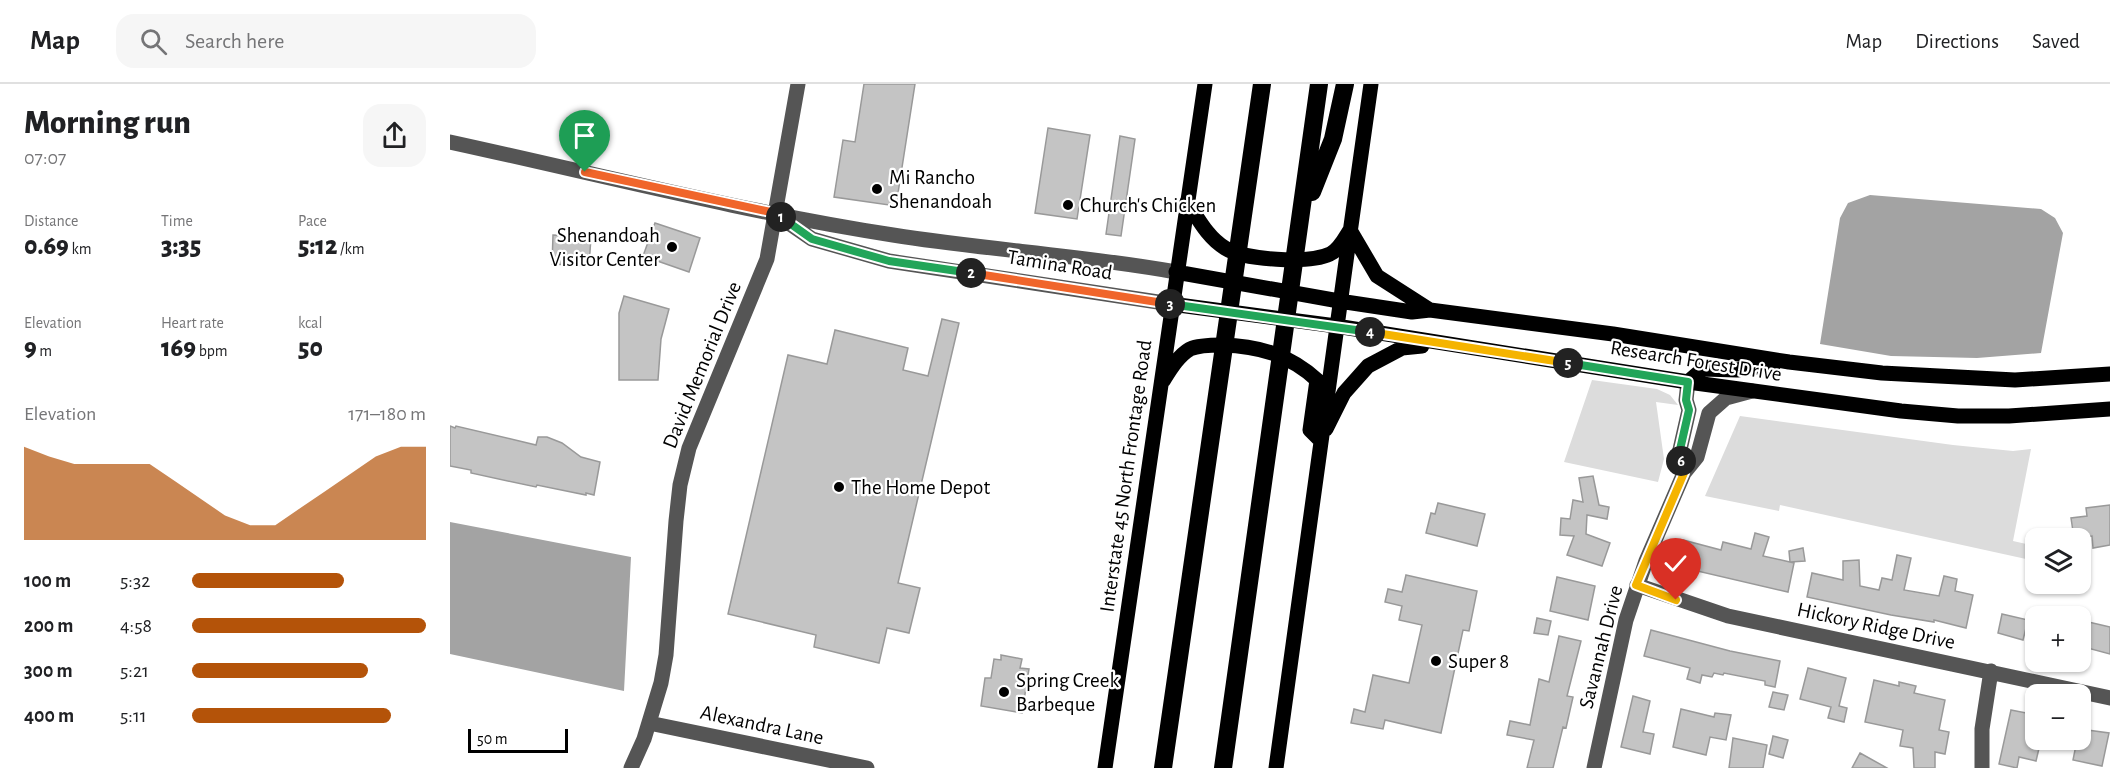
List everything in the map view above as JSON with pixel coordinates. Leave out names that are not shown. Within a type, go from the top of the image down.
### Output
[{"type":"highway","points":[[1164,768],[1262,84]]},
{"type":"highway","points":[[1223,768],[1319,84]]},
{"type":"highway","points":[[1302,216],[1333,139],[1345,84]]},
{"type":"main road","name":"Interstate 45 North Frontage Road","points":[[1105,768],[1171,304],[1205,84]]},
{"type":"main road","points":[[1276,768],[1371,84]]},
{"type":"main road","points":[[1187,202],[1211,237],[1227,249],[1245,254],[1286,260],[1308,260],[1330,254],[1339,247],[1350,230]]},
{"type":"main road","points":[[1350,230],[1377,276],[1430,310]]},
{"type":"main road","name":"Research Forest Drive","points":[[1176,272],[1340,302],[1412,312],[1430,310],[1613,334],[1788,362],[1882,373],[2015,380],[2110,374]]},
{"type":"main road","name":"Research Forest Drive","points":[[1171,304],[1336,326],[1688,382],[1901,411],[1958,416],[2009,416],[2110,409]]},
{"type":"main road","points":[[1160,386],[1175,363],[1191,349],[1212,345],[1235,345],[1268,350],[1301,366],[1317,380],[1310,430],[1320,440]]},
{"type":"main road","points":[[1320,440],[1344,393],[1368,366],[1402,348],[1449,345]]},
{"type":"main road","points":[[1688,382],[1703,369],[1737,370],[1788,362]]},
{"type":"street","name":"David Memorial Drive","points":[[631,768],[649,723],[661,683],[666,655],[680,485],[689,448],[767,259],[798,84]]},
{"type":"street","name":"Tamina Road","points":[[450,142],[775,213],[894,235],[1118,262],[1176,272]]},
{"type":"street","name":"Tamina Road","points":[[775,213],[812,239],[889,261],[1171,304]]},
{"type":"street","name":"Savannah Drive","points":[[1684,473],[1679,454],[1689,410],[1686,400],[1688,382]]},
{"type":"street","name":"Savannah Drive","points":[[1594,768],[1618,653],[1636,585],[1684,473],[1697,457],[1709,413],[1726,398],[1752,391]]},
{"type":"street","name":"Hickory Ridge Drive","points":[[1636,585],[1728,616],[2110,698]]},
{"type":"street","points":[[1982,768],[1982,729],[1991,671]]},
{"type":"street","name":"Alexandra Lane","points":[[649,723],[867,768]]},
{"type":"shaded area","points":[[1870,195],[2041,209],[2055,218],[2063,233],[2041,353],[1977,358],[1891,356],[1820,344],[1840,218],[1848,203]]},
{"type":"shaded area","points":[[1592,380],[1657,389],[1670,395],[1678,405],[1656,402],[1664,459],[1658,482],[1564,462]]},
{"type":"shaded area","points":[[1740,416],[1953,445],[2013,451],[2031,449],[2013,541],[2025,544],[2025,559],[1780,505],[1779,511],[1705,496]]},
{"type":"shaded area","points":[[450,522],[631,557],[624,691],[450,654]]},
{"type":"building","points":[[864,84],[915,84],[896,206],[834,197],[843,140],[855,142]]},
{"type":"building","points":[[1048,128],[1090,135],[1077,219],[1035,213]]},
{"type":"building","points":[[1120,136],[1135,139],[1121,236],[1106,234]]},
{"type":"building","name":"Shenandoah Visitor Center","points":[[655,223],[700,238],[689,272],[643,256]]},
{"type":"building","points":[[553,235],[591,237],[589,266],[552,264]]},
{"type":"building","points":[[624,296],[669,309],[661,339],[658,380],[619,380],[619,313]]},
{"type":"building","name":"The Home Depot","points":[[942,319],[959,323],[898,583],[920,588],[909,633],[887,628],[879,663],[814,647],[816,635],[728,614],[788,355],[827,364],[835,330],[908,348],[903,370],[928,376]]},
{"type":"building","points":[[450,426],[536,445],[538,437],[547,437],[562,443],[581,457],[600,462],[594,495],[537,485],[536,487],[471,473],[471,470],[450,466]]},
{"type":"building","points":[[1593,476],[1599,505],[1609,507],[1607,519],[1587,515],[1586,534],[1610,543],[1602,566],[1567,555],[1574,536],[1560,535],[1561,518],[1570,519],[1573,500],[1583,502],[1579,478]]},
{"type":"building","points":[[1438,503],[1485,514],[1477,546],[1426,533],[1431,513],[1435,514]]},
{"type":"building","points":[[2110,505],[2110,545],[2093,548],[2091,528],[2072,528],[2071,518],[2087,516],[2086,508]]},
{"type":"building","points":[[1755,533],[1769,537],[1763,556],[1794,563],[1788,592],[1693,570],[1695,563],[1686,560],[1689,552],[1680,549],[1683,540],[1721,550],[1723,542],[1751,549]]},
{"type":"building","points":[[1803,548],[1805,561],[1790,562],[1789,551]]},
{"type":"building","points":[[1897,555],[1911,558],[1904,590],[1939,596],[1944,576],[1957,579],[1955,591],[1973,595],[1966,628],[1807,597],[1812,573],[1843,580],[1843,561],[1859,560],[1860,586],[1879,590],[1882,578],[1892,580]]},
{"type":"building","points":[[1406,575],[1477,591],[1469,631],[1463,630],[1441,733],[1385,720],[1383,729],[1351,723],[1354,709],[1365,712],[1373,675],[1409,683],[1422,625],[1399,620],[1402,606],[1385,602],[1388,589],[1402,592]]},
{"type":"building","points":[[1557,577],[1595,586],[1588,620],[1550,611]]},
{"type":"building","points":[[2002,614],[2025,619],[2023,640],[1998,633]]},
{"type":"building","points":[[1537,618],[1551,621],[1548,635],[1534,633]]},
{"type":"building","points":[[2091,623],[2110,627],[2110,654],[2091,649]]},
{"type":"building","points":[[1651,630],[1730,651],[1780,661],[1775,687],[1765,685],[1765,681],[1724,673],[1723,675],[1714,673],[1712,677],[1702,675],[1700,683],[1687,679],[1690,668],[1644,656]]},
{"type":"building","points":[[1559,636],[1581,641],[1567,696],[1573,697],[1566,728],[1563,727],[1553,768],[1527,768],[1534,740],[1507,735],[1510,721],[1530,725],[1539,679],[1549,682]]},
{"type":"building","name":"Spring Creek Barbeque","points":[[1001,655],[1022,659],[1020,668],[1029,669],[1022,713],[981,706],[985,678],[991,678],[994,659],[1001,660]]},
{"type":"building","points":[[1808,668],[1846,678],[1839,706],[1847,708],[1844,722],[1828,718],[1831,707],[1800,699]]},
{"type":"building","points":[[1874,680],[1899,686],[1899,682],[1916,686],[1914,693],[1945,700],[1939,730],[1949,732],[1945,754],[1935,752],[1935,768],[1914,768],[1913,748],[1900,746],[1903,730],[1865,722]]},
{"type":"building","points":[[1773,692],[1788,695],[1784,710],[1769,707]]},
{"type":"building","points":[[1633,696],[1650,701],[1643,732],[1654,734],[1650,754],[1621,747]]},
{"type":"building","points":[[1681,709],[1714,717],[1715,713],[1731,715],[1726,740],[1710,737],[1706,755],[1673,747]]},
{"type":"building","points":[[2011,710],[2025,713],[2025,750],[2039,750],[2036,761],[2019,757],[2017,768],[1999,764]]},
{"type":"building","points":[[2091,731],[2109,733],[2102,766],[2073,760],[2075,750],[2091,750]]},
{"type":"building","points":[[1773,736],[1788,740],[1783,758],[1769,754]]},
{"type":"building","points":[[1733,738],[1767,745],[1763,768],[1729,768]]},
{"type":"building","points":[[1860,753],[1887,768],[1852,768]]},
{"type":"place","name":"Mi Rancho Shenandoah","points":[[877,189]]},
{"type":"place","name":"Church's Chicken","points":[[1068,205]]},
{"type":"place","name":"Shenandoah Visitor Center","points":[[672,247]]},
{"type":"place","name":"The Home Depot","points":[[839,487]]},
{"type":"place","name":"Super 8","points":[[1436,661]]},
{"type":"place","name":"Spring Creek Barbeque","points":[[1004,692]]},
{"type":"route","points":[[585,172],[775,213],[812,239],[889,261],[1171,304],[1336,326],[1688,382],[1686,400],[1689,410],[1679,454],[1684,473],[1636,585],[1676,600]]}]
